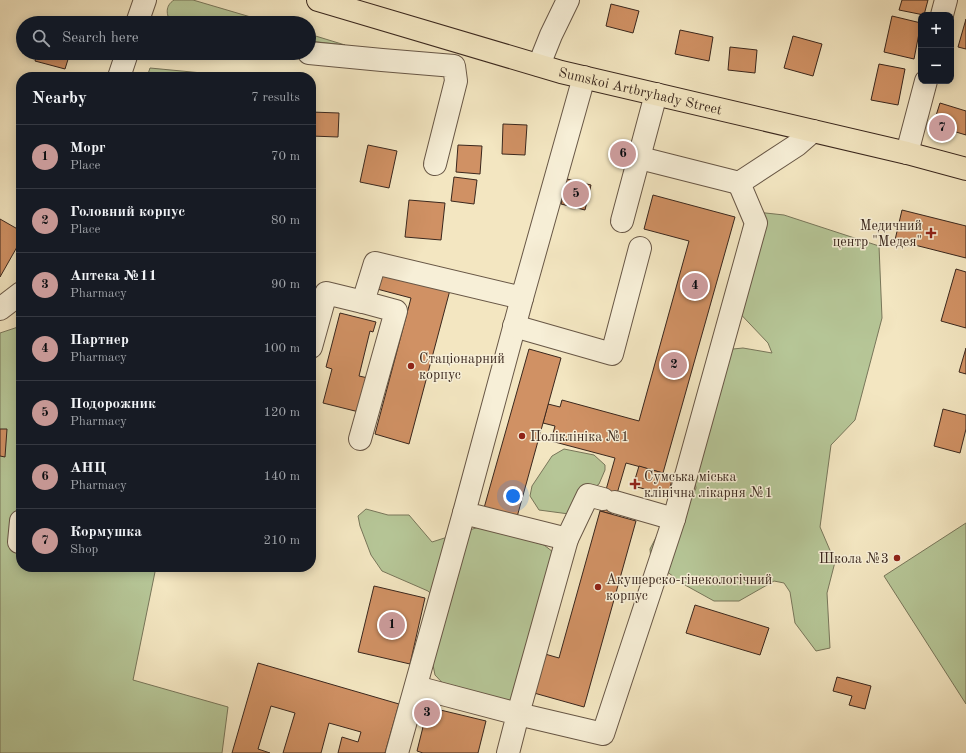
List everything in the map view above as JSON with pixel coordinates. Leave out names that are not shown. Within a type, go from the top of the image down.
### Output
[{"type":"main road","name":"Sumskoi Artbryhady Street","points":[[318,0],[584,77],[907,153],[966,169]]},
{"type":"street","points":[[139,16],[144,0]]},
{"type":"street","points":[[539,65],[551,35],[568,0]]},
{"type":"street","points":[[943,12],[946,0]]},
{"type":"street","points":[[316,54],[454,66],[456,81],[435,164]]},
{"type":"street","points":[[121,72],[125,60]]},
{"type":"street","points":[[397,753],[584,77]]},
{"type":"street","points":[[907,153],[925,84]]},
{"type":"street","points":[[622,221],[656,94]]},
{"type":"street","points":[[640,158],[739,183],[797,145],[813,131]]},
{"type":"street","points":[[416,687],[518,714],[603,734],[674,519],[756,223],[739,183]]},
{"type":"street","points":[[514,326],[612,354],[640,248]]},
{"type":"street","points":[[363,302],[374,263],[522,298]]},
{"type":"street","points":[[316,329],[326,293],[396,311],[360,439]]},
{"type":"street","points":[[0,309],[16,298]]},
{"type":"street","points":[[508,753],[567,539],[588,495],[674,519]]},
{"type":"street","points":[[464,513],[567,539]]},
{"type":"green space","points":[[174,0],[193,0],[247,16],[168,16],[167,10],[171,2]]},
{"type":"green space","points":[[316,36],[345,45],[316,42]]},
{"type":"green space","points":[[150,68],[192,72],[149,72]]},
{"type":"green space","points":[[747,211],[784,215],[879,246],[882,318],[855,420],[831,445],[820,527],[835,562],[827,593],[830,648],[816,651],[795,623],[790,592],[784,583],[774,581],[739,601],[714,601],[685,585],[651,560],[650,549],[664,522],[688,506],[696,488],[690,452],[723,350],[743,348],[772,353],[768,343],[731,304],[728,294]]},
{"type":"green space","points":[[16,328],[16,572],[155,572],[133,680],[228,707],[222,753],[0,753],[0,333]]},
{"type":"green space","points":[[564,449],[594,455],[605,465],[605,470],[599,484],[578,499],[569,514],[539,510],[530,496],[532,486],[552,456]]},
{"type":"green space","points":[[366,509],[388,515],[409,515],[432,542],[482,526],[544,545],[553,552],[512,703],[453,694],[435,675],[433,665],[442,605],[428,591],[382,571],[371,555],[360,526],[358,516]]},
{"type":"green space","points":[[966,523],[966,704],[884,576]]},
{"type":"building","points":[[902,0],[928,0],[925,12],[918,12],[918,14],[899,10]]},
{"type":"building","points":[[611,4],[639,11],[633,33],[606,26]]},
{"type":"building","points":[[892,16],[918,22],[918,38],[914,59],[884,52]]},
{"type":"building","points":[[966,19],[966,49],[958,47]]},
{"type":"building","points":[[680,30],[713,37],[709,61],[675,54]]},
{"type":"building","points":[[793,36],[822,44],[813,76],[784,68]]},
{"type":"building","points":[[730,47],[757,50],[755,73],[728,70]]},
{"type":"building","points":[[35,60],[68,60],[65,69]]},
{"type":"building","points":[[879,64],[905,69],[898,105],[871,100]]},
{"type":"building","points":[[940,103],[966,111],[966,135],[933,125]]},
{"type":"building","points":[[316,112],[339,113],[338,137],[316,136]]},
{"type":"building","points":[[503,124],[527,125],[525,155],[502,154]]},
{"type":"building","points":[[619,142],[631,145],[627,165],[615,163]]},
{"type":"building","points":[[368,145],[397,151],[389,188],[360,182]]},
{"type":"building","points":[[458,145],[482,146],[480,174],[456,172]]},
{"type":"building","points":[[454,177],[477,180],[474,204],[451,201]]},
{"type":"building","points":[[567,179],[591,185],[585,210],[561,204]]},
{"type":"building","points":[[653,195],[735,217],[663,473],[626,463],[611,514],[600,511],[615,458],[551,441],[555,426],[543,423],[548,404],[560,407],[562,400],[639,421],[689,241],[644,229]]},
{"type":"building","points":[[409,200],[445,203],[441,240],[405,237]]},
{"type":"building","name":"Медичний центр \"Медея\"","points":[[902,210],[966,226],[966,258],[895,240]]},
{"type":"building","points":[[0,219],[16,228],[16,249],[0,277]]},
{"type":"building","points":[[956,269],[966,272],[966,328],[941,321]]},
{"type":"building","name":"Стаціонарний корпус","points":[[382,272],[450,290],[409,444],[375,434],[411,298],[377,289]]},
{"type":"building","points":[[340,313],[376,322],[373,332],[370,331],[359,376],[368,378],[359,412],[323,403],[332,369],[326,367]]},
{"type":"building","points":[[966,348],[966,374],[959,372]]},
{"type":"building","name":"Поліклініка №1","points":[[529,349],[561,358],[517,517],[484,508]]},
{"type":"building","points":[[943,409],[966,415],[966,429],[960,453],[934,446]]},
{"type":"building","points":[[0,429],[7,429],[5,457],[0,456]]},
{"type":"building","points":[[639,466],[673,476],[668,495],[633,486]]},
{"type":"building","name":"Акушерско-гінекологічний корпус","points":[[600,511],[636,521],[584,707],[534,693],[545,654],[559,658]]},
{"type":"building","points":[[374,586],[425,598],[410,664],[358,652]]},
{"type":"building","points":[[695,605],[769,628],[760,655],[686,633]]},
{"type":"building","points":[[258,663],[399,704],[385,753],[338,753],[342,737],[358,742],[361,732],[329,723],[321,753],[283,753],[295,713],[271,706],[258,749],[270,753],[232,753]]},
{"type":"building","points":[[837,677],[871,686],[865,709],[849,705],[852,696],[833,691]]},
{"type":"building","points":[[428,707],[486,721],[478,753],[423,753],[417,751]]},
{"type":"place","name":"Кормушка","points":[[942,128]]},
{"type":"place","name":"АНЦ","points":[[623,154]]},
{"type":"place","name":"Подорожник","points":[[576,194]]},
{"type":"place","name":"Медичний центр \"Медея\"","points":[[931,233]]},
{"type":"place","name":"Партнер","points":[[695,286]]},
{"type":"place","name":"Головний корпус","points":[[674,365]]},
{"type":"place","name":"Стаціонарний корпус","points":[[411,366]]},
{"type":"place","name":"Поліклініка №1","points":[[522,436]]},
{"type":"place","name":"Сумська міська клінічна лікарня №1","points":[[635,484]]},
{"type":"place","name":"Школа №3","points":[[897,558]]},
{"type":"place","name":"Акушерско-гінекологічний корпус","points":[[598,587]]},
{"type":"place","name":"Морг","points":[[392,625]]},
{"type":"place","name":"Аптека №11","points":[[427,713]]}]
